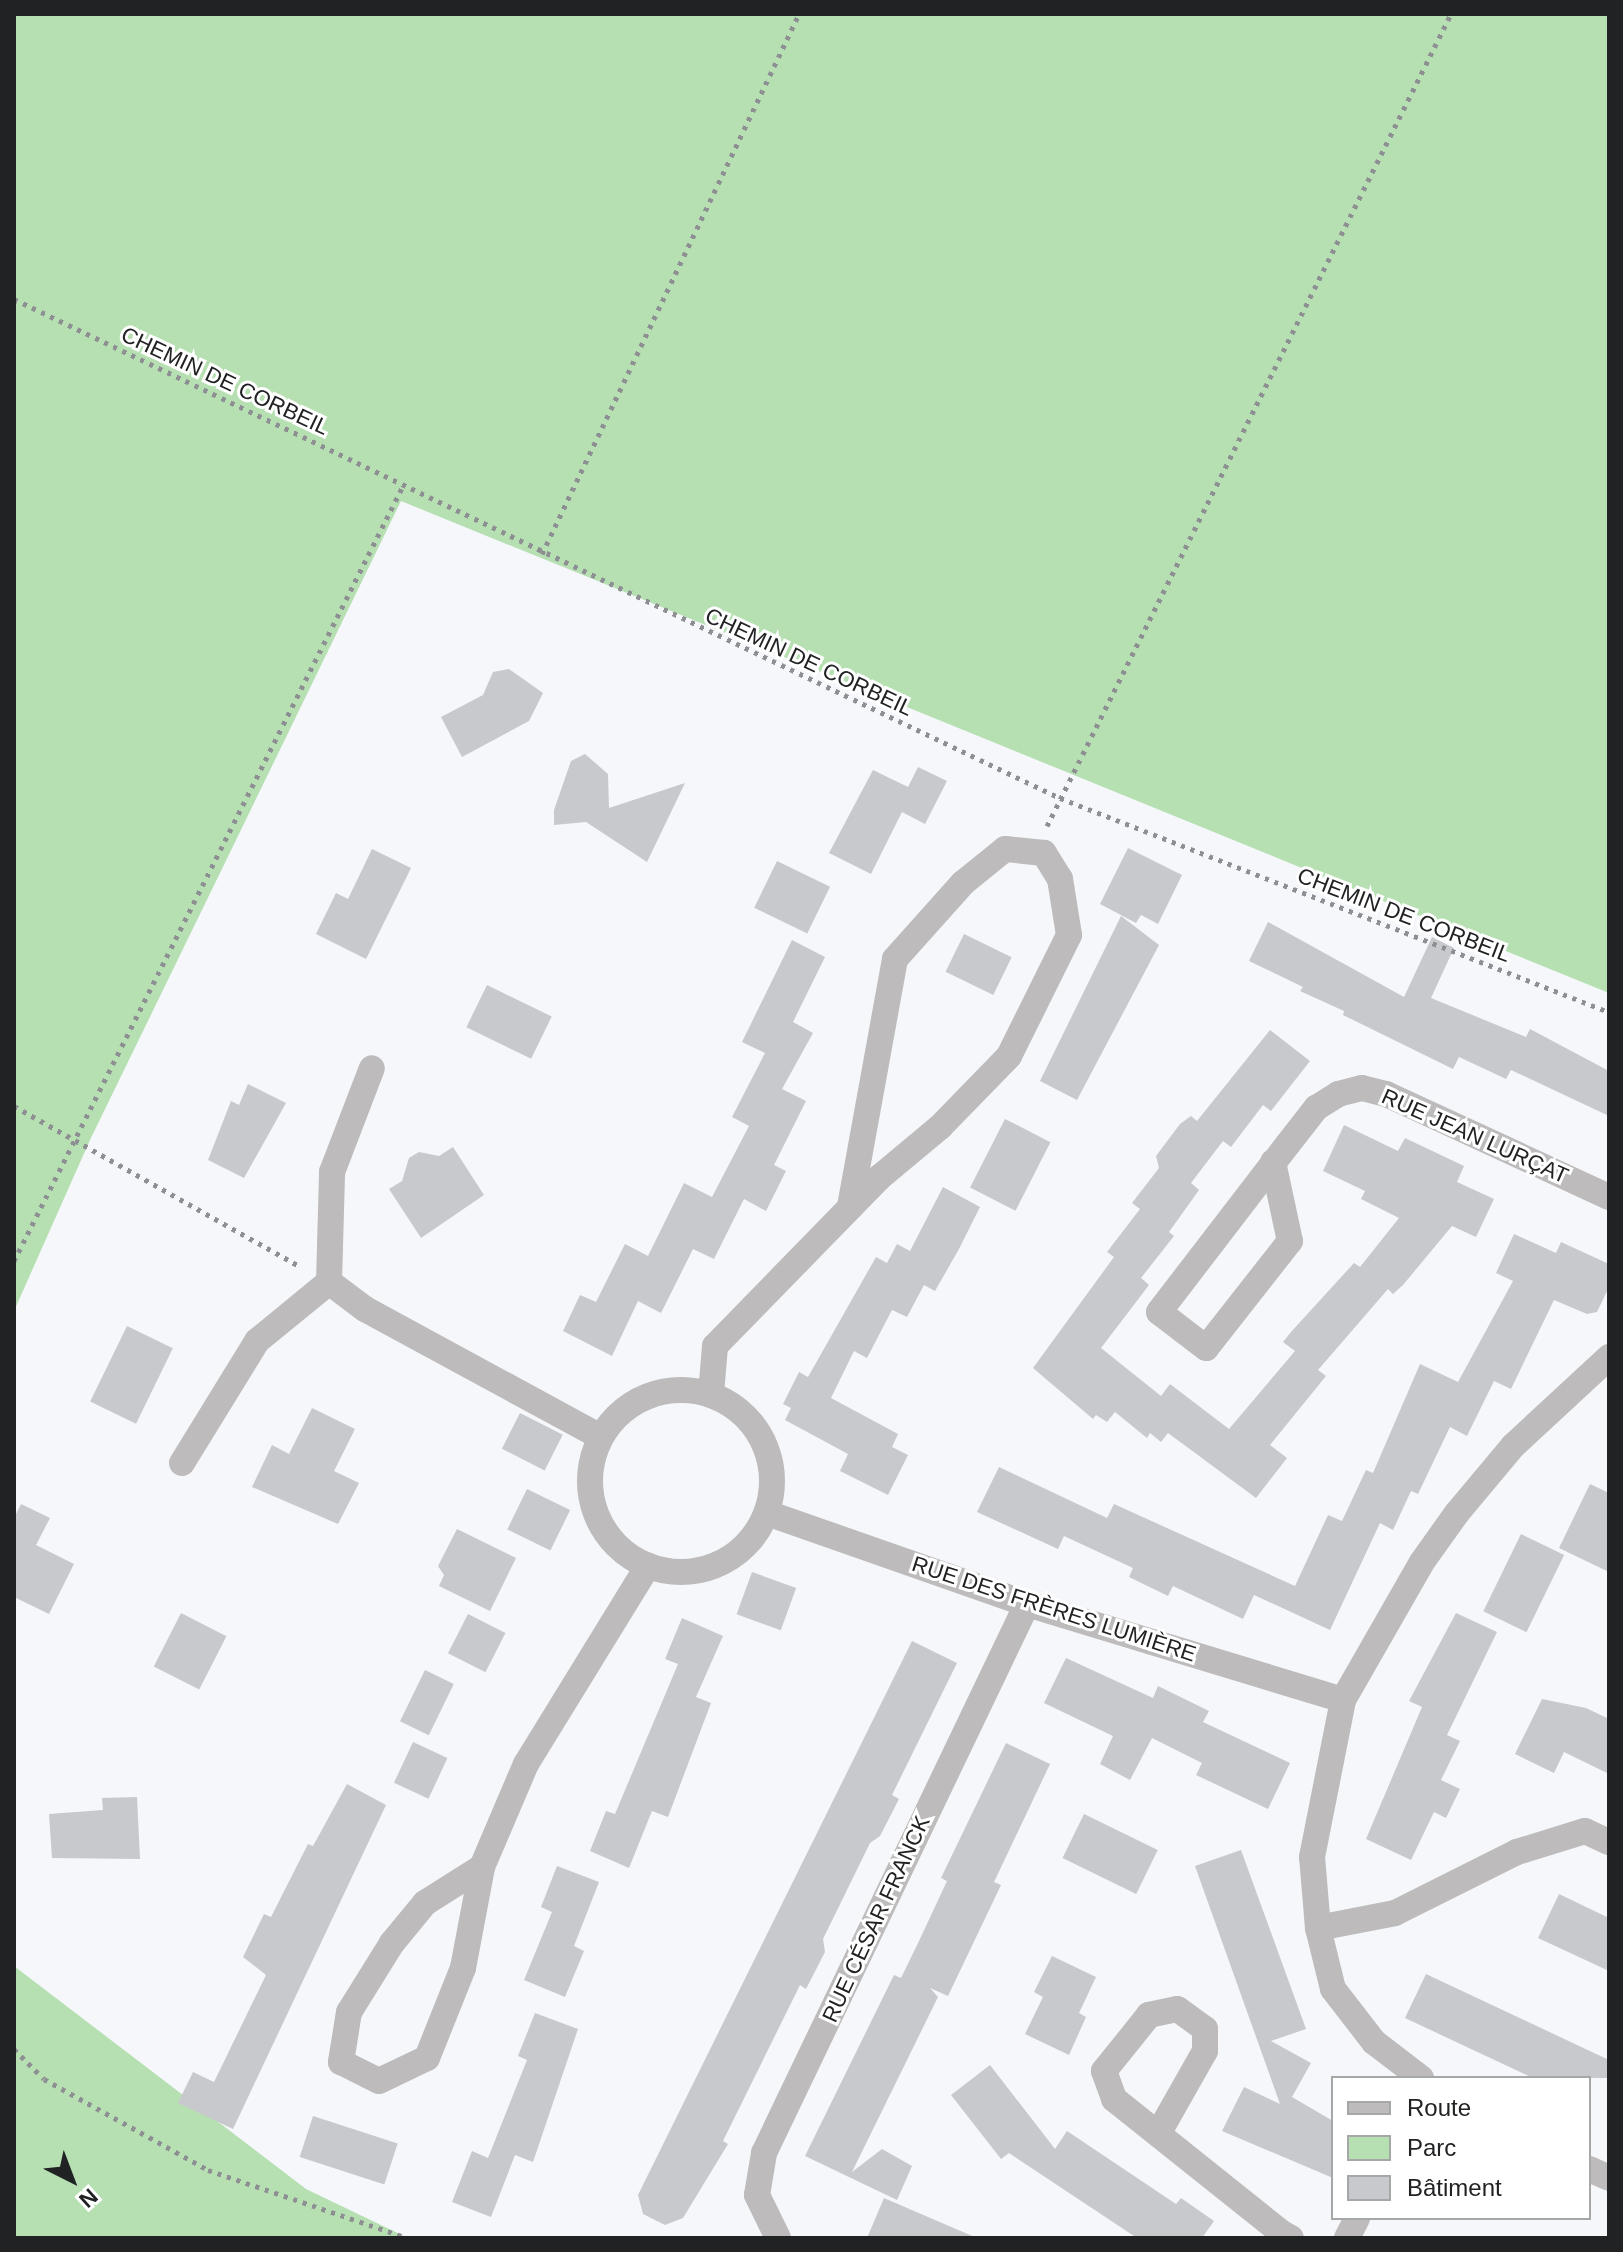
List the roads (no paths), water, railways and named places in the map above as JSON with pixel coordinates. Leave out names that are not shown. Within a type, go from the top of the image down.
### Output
[{"type":"street","points":[[711,1394],[715,1346],[850,1207],[1009,1056],[1038,1005],[1069,935],[1060,879],[1044,853],[1005,849],[963,883],[895,959],[850,1207]]},
{"type":"street","points":[[182,1463],[257,1341],[329,1282],[332,1172],[372,1068]]},
{"type":"street","name":"RUE JEAN LURÇAT","points":[[1273,1162],[1290,1241],[1206,1348],[1159,1312],[1273,1162],[1316,1108],[1338,1094],[1362,1088],[1386,1094],[1609,1197]]},
{"type":"street","points":[[329,1282],[365,1309],[601,1437]]},
{"type":"street","points":[[1418,2076],[1374,2042],[1333,1989],[1318,1928],[1312,1857],[1343,1700],[1422,1562],[1457,1513],[1513,1446],[1609,1357]]},
{"type":"street","points":[[679,1389],[711,1394],[738,1408],[759,1432],[772,1471],[767,1513],[750,1541],[713,1566],[682,1572],[648,1566],[621,1550],[605,1531],[592,1502],[591,1467],[601,1437],[616,1417],[641,1399],[679,1389]]},
{"type":"street","name":"RUE DES FRÈRES LUMIÈRE","points":[[767,1513],[1027,1604],[1343,1700]]},
{"type":"street","points":[[482,1867],[425,1903],[392,1943],[349,2012],[341,2062],[379,2081],[427,2058],[463,1968],[482,1867],[526,1764],[648,1566]]},
{"type":"street","name":"RUE CÉSAR FRANCK","points":[[778,2238],[757,2195],[764,2153],[1027,1604]]},
{"type":"street","points":[[1318,1928],[1395,1913],[1517,1852],[1585,1831],[1609,1842]]},
{"type":"street","points":[[1158,2134],[1205,2051],[1205,2029],[1177,2009],[1149,2015],[1104,2071],[1114,2099],[1158,2134],[1291,2238]]},
{"type":"street","points":[[1347,2238],[1356,2220]]}]
